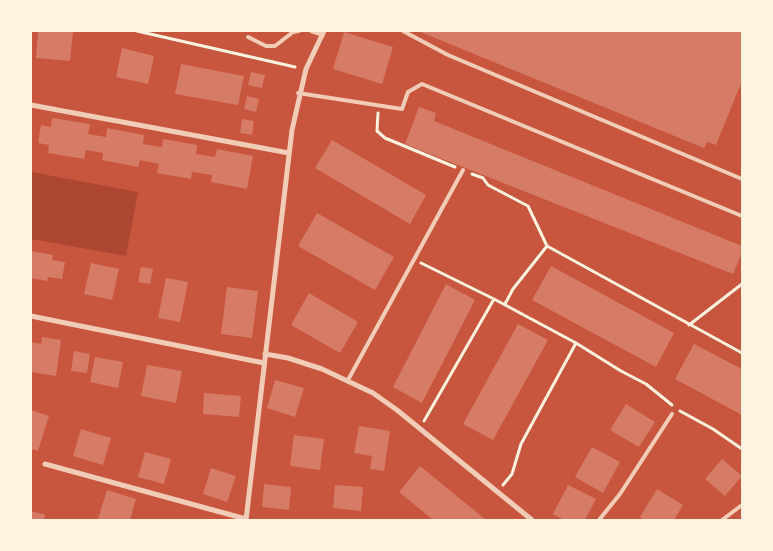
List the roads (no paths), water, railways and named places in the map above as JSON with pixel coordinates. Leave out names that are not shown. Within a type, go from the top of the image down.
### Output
[{"type":"street","points":[[46,464],[246,520],[289,153],[298,94],[306,69],[324,33]]},
{"type":"street","points":[[31,105],[289,153]]},
{"type":"street","points":[[31,316],[264,363]]},
{"type":"street","points":[[266,354],[300,362],[348,380],[381,399],[420,428],[532,520]]},
{"type":"lane","points":[[248,37],[266,46],[275,46],[293,32],[299,31]]},
{"type":"lane","points":[[311,31],[324,33]]},
{"type":"lane","points":[[402,31],[448,54],[742,179]]},
{"type":"lane","points":[[298,94],[402,109],[408,92],[422,84],[742,216]]},
{"type":"lane","points":[[348,380],[463,170]]},
{"type":"lane","points":[[599,520],[620,494],[672,414]]},
{"type":"lane","points":[[722,520],[742,505]]}]
